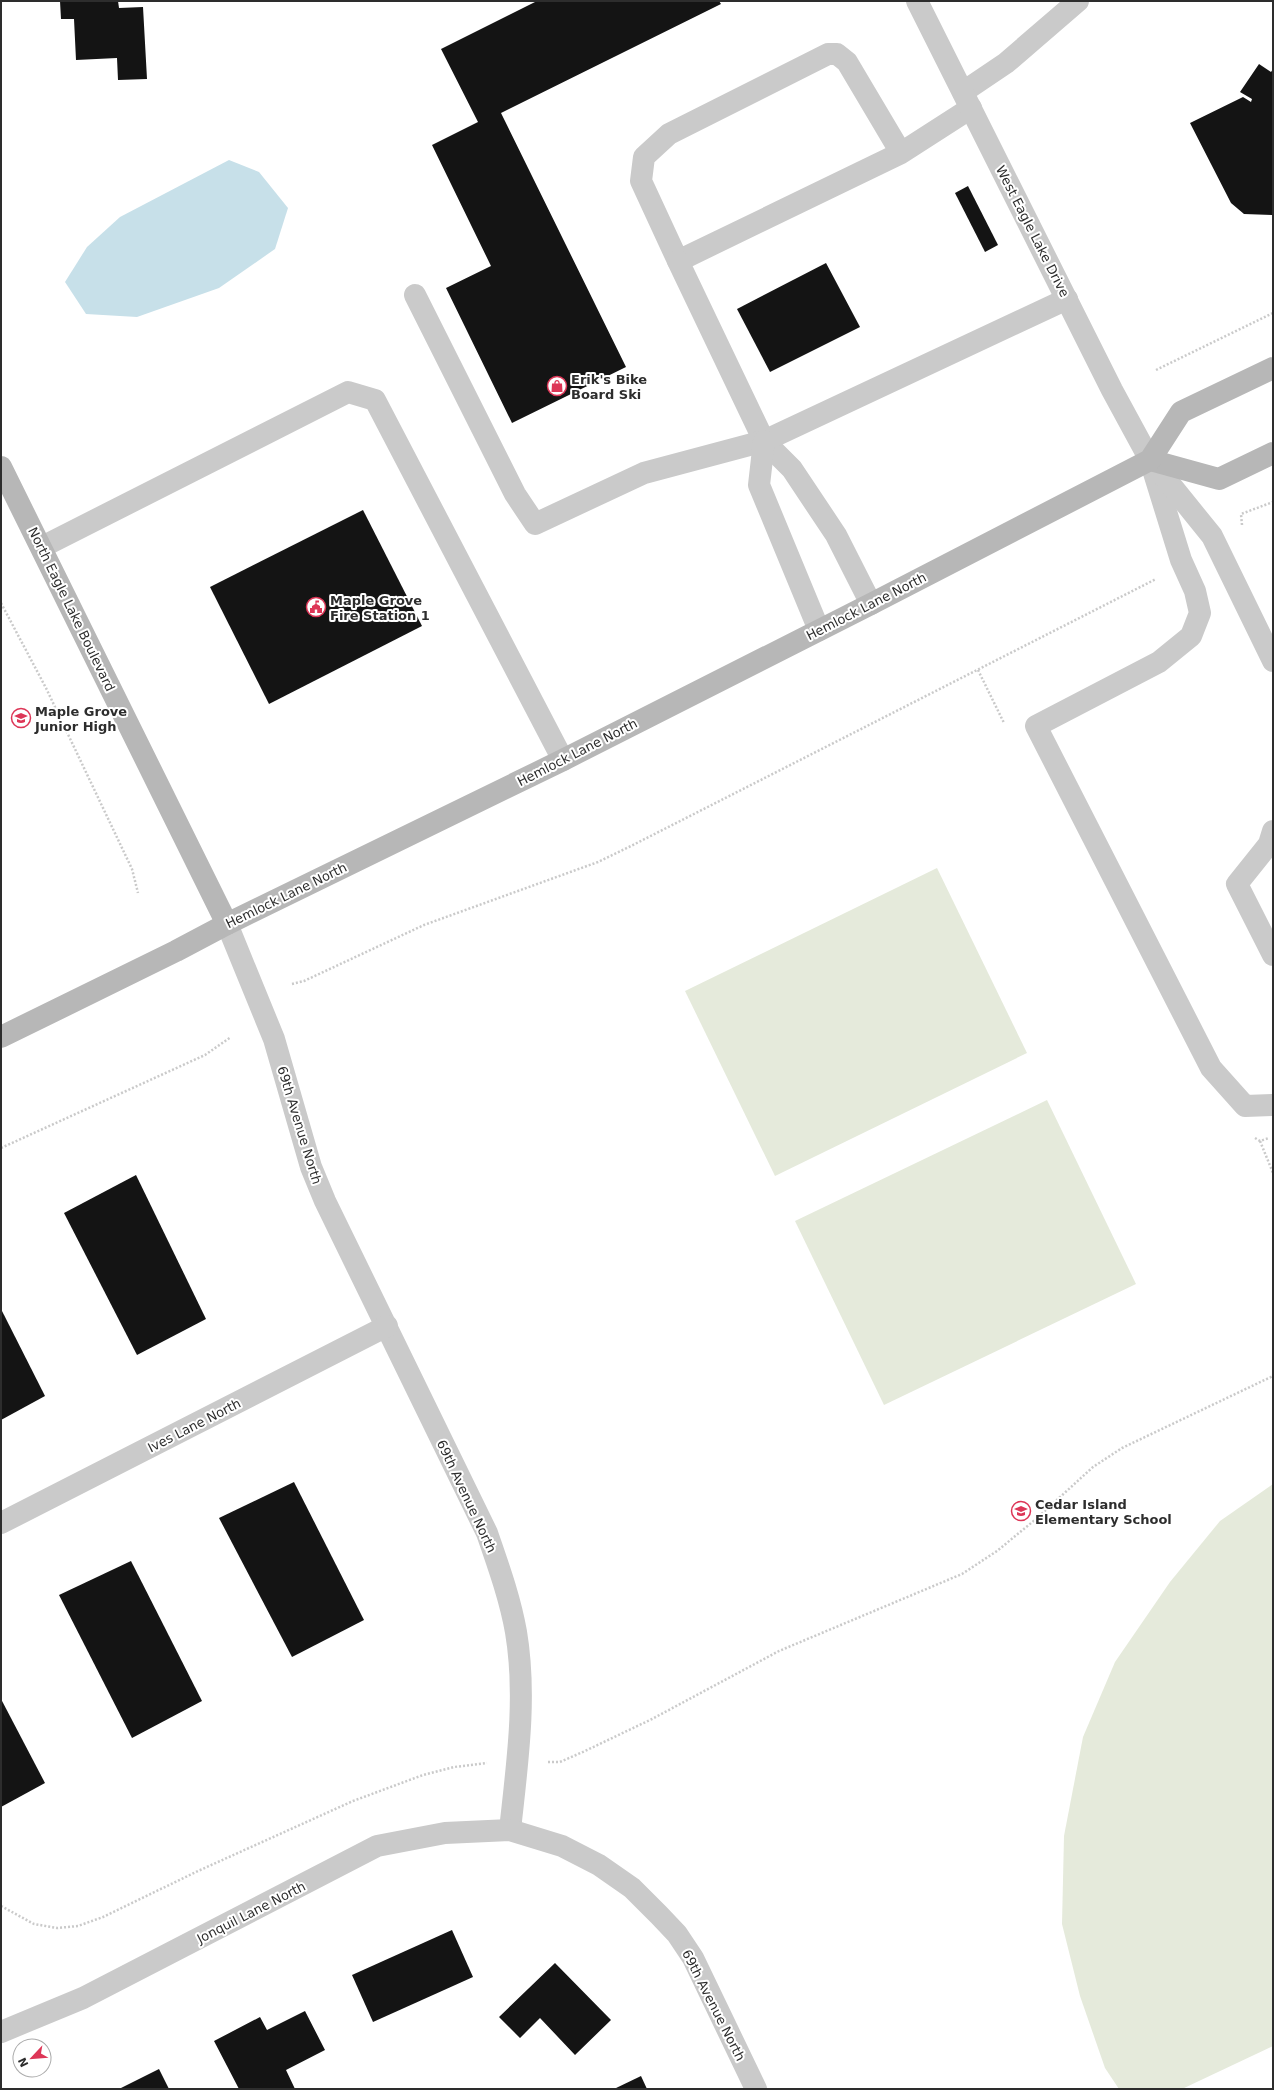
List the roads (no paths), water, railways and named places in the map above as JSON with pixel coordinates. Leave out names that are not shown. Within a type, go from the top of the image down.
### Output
[{"type":"main road","name":"Hemlock Lane North","points":[[1,1037],[176,951],[227,924],[563,760],[871,604],[1150,460],[1181,412],[1273,368]]},
{"type":"main road","points":[[1150,460],[1219,479],[1273,453]]},
{"type":"main road","name":"North Eagle Lake Boulevard","points":[[1,467],[42,547],[227,924]]},
{"type":"street","name":"West Eagle Lake Drive","points":[[916,1],[1150,460]]},
{"type":"street","points":[[678,261],[901,153],[967,100],[1006,63],[1073,5]]},
{"type":"street","points":[[871,604],[832,528],[792,469],[764,441],[641,181],[644,157],[669,134],[828,54],[837,54],[847,62],[901,153]]},
{"type":"street","points":[[415,295],[515,494],[535,524],[644,473],[764,441],[1067,299]]},
{"type":"street","points":[[42,547],[348,392],[375,400],[563,760]]},
{"type":"street","points":[[764,441],[759,486],[819,630]]},
{"type":"street","points":[[1150,460],[1212,536],[1273,661]]},
{"type":"street","points":[[1150,460],[1181,560],[1197,598],[1200,613],[1191,636],[1159,662],[1036,726],[1211,1068],[1245,1106],[1273,1105]]},
{"type":"street","points":[[1273,831],[1269,844],[1237,884],[1273,955]]},
{"type":"street","name":"69th Avenue North","points":[[227,924],[274,1039],[314,1174],[325,1201],[487,1533],[506,1590],[516,1632],[521,1682],[517,1765],[510,1830],[562,1846],[599,1865],[632,1888],[659,1915],[677,1934],[693,1958],[756,2089]]},
{"type":"street","name":"Ives Lane North","points":[[1,1523],[386,1326]]},
{"type":"street","name":"Jonquil Lane North","points":[[1,2032],[83,1998],[377,1846],[445,1833],[510,1830]]},
{"type":"water","points":[[229,160],[259,172],[288,208],[275,249],[219,288],[137,317],[86,314],[65,282],[87,247],[120,217]]},
{"type":"place","name":"Erik's Bike Board Ski","points":[[557,386]]},
{"type":"place","name":"Maple Grove Fire Station 1","points":[[316,607]]},
{"type":"place","name":"Maple Grove Junior High","points":[[21,718]]},
{"type":"place","name":"Cedar Island Elementary School","points":[[1021,1511]]}]
